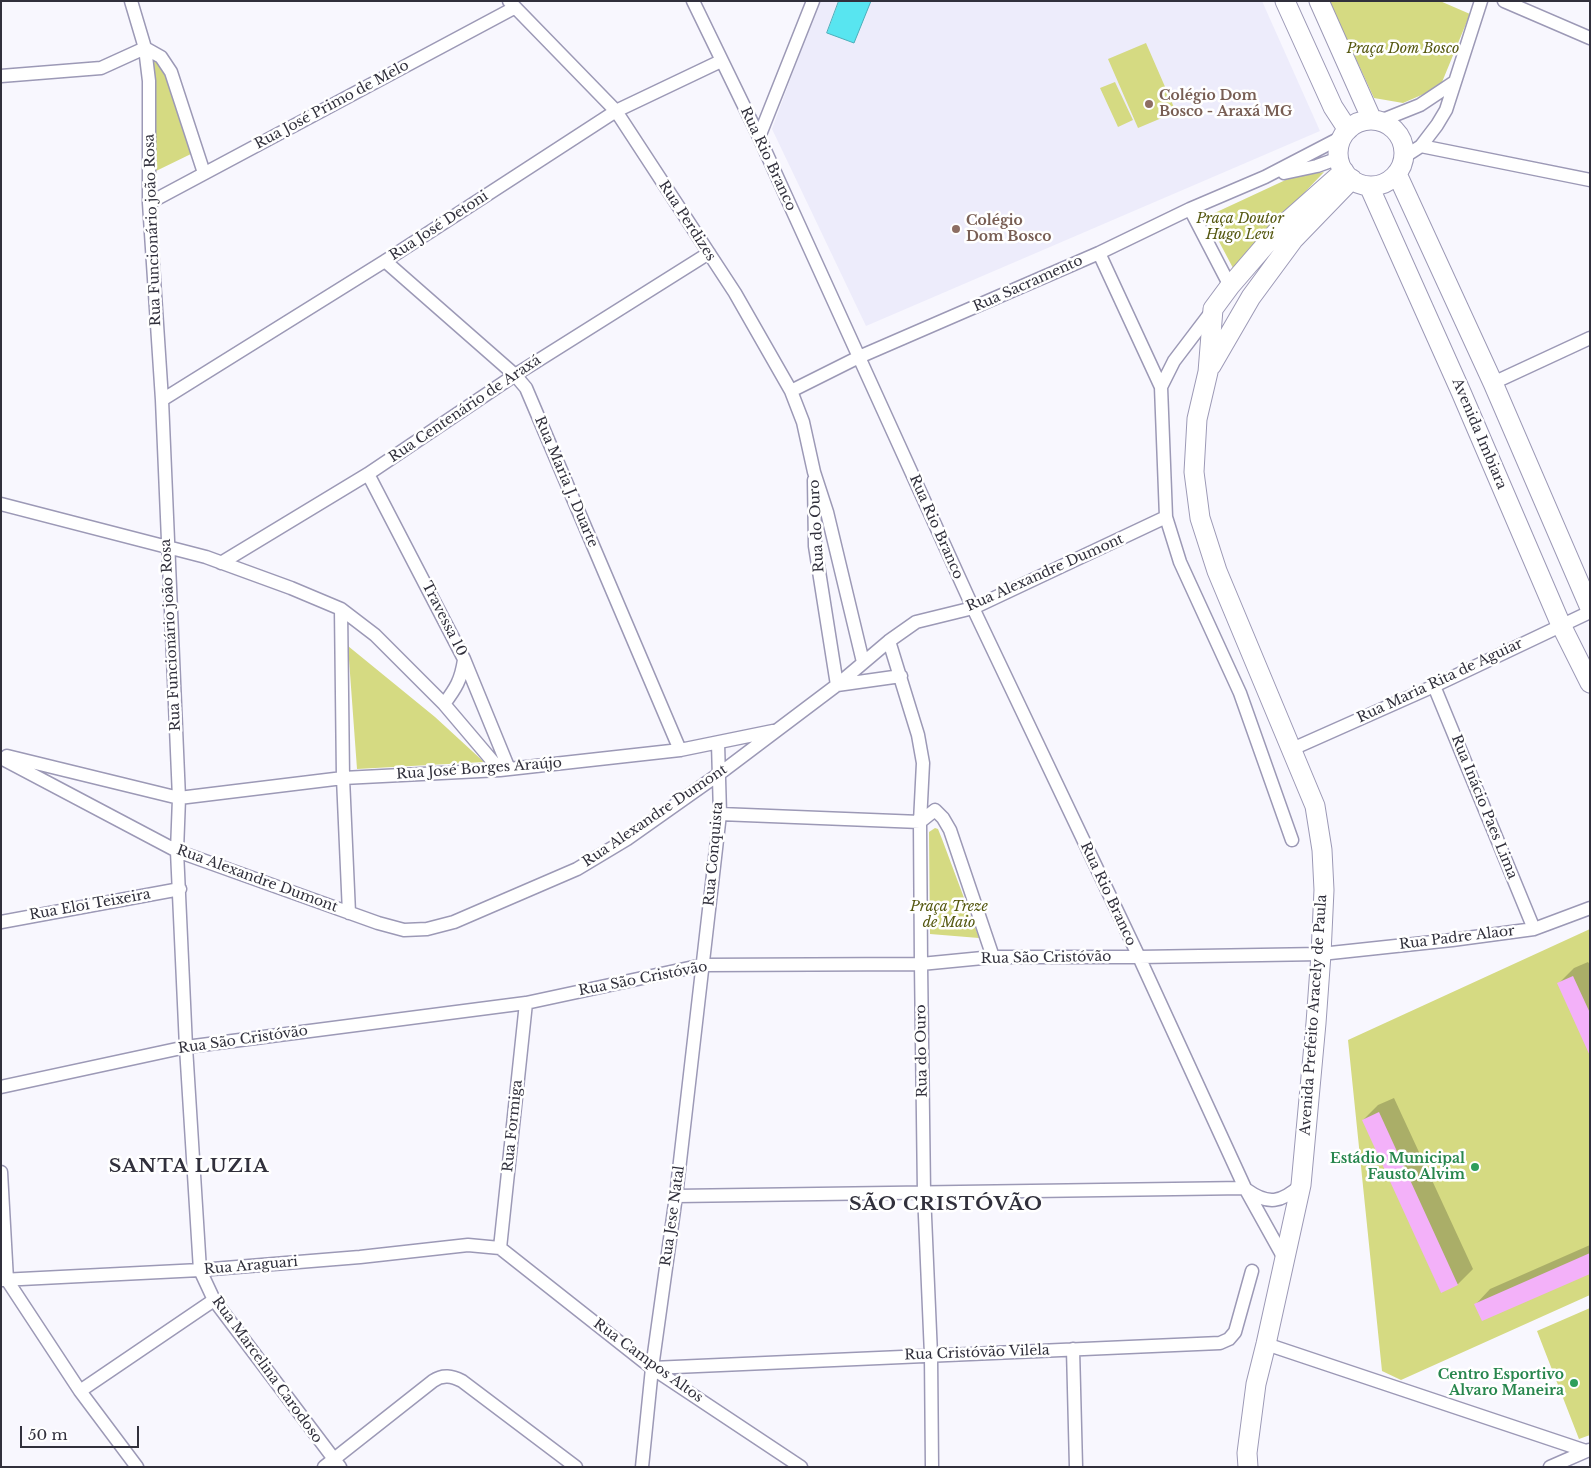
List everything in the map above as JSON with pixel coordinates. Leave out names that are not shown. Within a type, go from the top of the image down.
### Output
[{"type":"main road","points":[[1285,1],[1345,133]]},
{"type":"main road","points":[[1319,1],[1376,120]]},
{"type":"main road","points":[[1376,120],[1388,124],[1396,130],[1404,147],[1402,166],[1396,174],[1384,183],[1351,174],[1338,151],[1345,133],[1355,124],[1376,120]]},
{"type":"main road","name":"Avenida Prefeito Aracely de Paula","points":[[1248,1467],[1247,1453],[1256,1384],[1301,1185],[1322,954],[1324,890],[1322,850],[1315,806],[1290,750],[1217,571],[1200,518],[1194,472],[1197,419],[1208,372],[1213,309],[1230,286],[1351,174]]},
{"type":"main road","name":"Avenida Imbiara","points":[[1351,174],[1461,392],[1561,625],[1590,683]]},
{"type":"main road","points":[[1396,174],[1493,382],[1590,610]]},
{"type":"main road","name":"Avenida Prefeito Aracely de Paula","points":[[1208,372],[1287,234]]},
{"type":"street","name":"Rua Funcionário joão Rosa","points":[[131,1],[145,48],[149,81],[149,202],[162,400],[186,1047],[200,1270]]},
{"type":"street","name":"Rua Rio Branco","points":[[693,1],[759,137],[973,608],[1139,957],[1245,1188],[1285,1260]]},
{"type":"street","points":[[759,137],[813,1]]},
{"type":"street","points":[[1404,156],[1421,146],[1446,110],[1481,1]]},
{"type":"street","points":[[1504,1],[1590,38]]},
{"type":"street","name":"Rua Perdizes","points":[[512,4],[616,111],[740,301],[791,392],[803,422],[814,472]]},
{"type":"street","name":"Rua José Primo de Melo","points":[[149,202],[512,4]]},
{"type":"street","points":[[1,76],[101,68],[145,48],[161,57],[171,72],[204,173]]},
{"type":"street","name":"Rua José Detoni","points":[[162,400],[385,261],[616,111],[721,61]]},
{"type":"street","points":[[1376,120],[1420,105],[1454,84]]},
{"type":"street","points":[[1265,177],[1345,133]]},
{"type":"street","points":[[1421,146],[1590,180]]},
{"type":"street","points":[[1265,177],[1317,166],[1351,174]]},
{"type":"street","name":"Rua Sacramento","points":[[791,392],[859,357],[1265,177]]},
{"type":"street","points":[[1190,209],[1230,286]]},
{"type":"street","points":[[1099,252],[1161,387]]},
{"type":"street","name":"Rua Centenário de Araxá","points":[[221,563],[368,474],[515,375],[709,253]]},
{"type":"street","name":"Rua Maria J. Duarte","points":[[385,261],[515,375],[526,388],[680,750]]},
{"type":"street","name":"Avenida Prefeito Aracely de Paula","points":[[1213,309],[1174,361],[1161,387],[1166,517],[1180,562],[1240,693],[1292,840]]},
{"type":"street","points":[[1493,382],[1590,338]]},
{"type":"street","name":"Rua do Ouro","points":[[814,472],[828,512],[863,662]]},
{"type":"street","name":"Rua do Ouro","points":[[814,472],[813,513],[815,546],[837,685]]},
{"type":"street","name":"Travessa 10","points":[[368,474],[464,659],[505,769]]},
{"type":"street","points":[[1,504],[221,563],[291,588],[341,609],[374,635],[444,704],[505,769]]},
{"type":"street","name":"Rua Alexandre Dumont","points":[[1,756],[178,851],[378,923],[404,930],[427,929],[454,922],[577,869],[627,839],[778,730],[837,685],[889,641],[916,622],[973,608],[1166,517]]},
{"type":"street","points":[[341,609],[343,778],[349,913]]},
{"type":"street","name":"Rua Maria Rita de Aguiar","points":[[1290,750],[1434,686],[1590,610]]},
{"type":"street","name":"Rua do Ouro","points":[[889,641],[918,735],[923,763],[920,822],[921,964],[924,1193],[931,1355],[932,1467]]},
{"type":"street","points":[[444,704],[460,680],[464,659]]},
{"type":"street","points":[[837,685],[901,676]]},
{"type":"street","name":"Rua Inácio Paes Lima","points":[[1434,686],[1534,929]]},
{"type":"street","name":"Rua José Borges Araújo","points":[[178,798],[343,778],[505,769],[680,750],[778,730]]},
{"type":"street","name":"Rua Conquista","points":[[703,965],[720,814],[718,743]]},
{"type":"street","points":[[1,756],[178,798]]},
{"type":"street","points":[[720,814],[920,822],[935,810],[943,818],[950,830],[993,957]]},
{"type":"street","name":"Rua Eloi Teixeira","points":[[1,922],[180,889]]},
{"type":"street","name":"Rua Padre Alaor","points":[[1322,954],[1534,929],[1590,908]]},
{"type":"street","name":"Rua São Cristóvão","points":[[1,1087],[186,1047],[526,1004],[703,965],[921,964],[993,957],[1322,954]]},
{"type":"street","name":"Rua Jese Natal","points":[[642,1467],[652,1368],[676,1196],[703,965]]},
{"type":"street","name":"Rua Formiga","points":[[500,1248],[526,1004]]},
{"type":"street","points":[[1,1172],[4,1280],[80,1391],[137,1467]]},
{"type":"street","points":[[676,1196],[1245,1188],[1259,1198],[1277,1200],[1290,1195],[1301,1185]]},
{"type":"street","name":"Rua Araguari","points":[[4,1280],[200,1270],[360,1257],[468,1245],[500,1248]]},
{"type":"street","name":"Rua Campos Altos","points":[[500,1248],[652,1368],[801,1467]]},
{"type":"street","name":"Rua Marcelina Carodoso","points":[[200,1270],[214,1300],[332,1464]]},
{"type":"street","name":"Rua Cristóvão Vilela","points":[[652,1368],[1208,1344],[1230,1339],[1235,1332],[1252,1271]]},
{"type":"street","points":[[80,1391],[214,1300]]},
{"type":"street","points":[[1266,1344],[1588,1450]]},
{"type":"street","points":[[1073,1349],[1076,1467]]},
{"type":"street","points":[[332,1464],[433,1381],[445,1376],[462,1381],[576,1467]]},
{"type":"street","points":[[1550,1467],[1588,1450]]},
{"type":"shaded area","name":"Colégio Dom Bosco","points":[[819,1],[1262,1],[1320,131],[866,326],[772,129]]},
{"type":"green space","name":"Praça Dom Bosco","points":[[1329,1],[1440,1],[1470,14],[1440,87],[1403,103],[1374,98]]},
{"type":"green space","points":[[1146,43],[1176,112],[1138,128],[1108,59]]},
{"type":"green space","points":[[152,57],[164,68],[193,153],[156,171]]},
{"type":"green space","points":[[1115,82],[1133,120],[1118,127],[1100,88]]},
{"type":"green space","name":"Praça Doutor Hugo Levi","points":[[1324,172],[1233,268],[1206,217],[1292,177]]},
{"type":"green space","points":[[348,646],[435,717],[484,762],[357,769]]},
{"type":"green space","name":"Praça Treze de Maio","points":[[935,828],[938,829],[942,839],[979,938],[930,934],[929,832]]},
{"type":"green space","name":"Estádio Municipal Fausto Alvim","points":[[1590,929],[1590,1295],[1401,1380],[1382,1371],[1348,1040]]},
{"type":"green space","name":"Centro Esportivo Alvaro Maneira","points":[[1590,1308],[1590,1435],[1579,1439],[1537,1331]]},
{"type":"water","points":[[839,1],[871,1],[854,43],[827,33]]},
{"type":"building","points":[[1573,976],[1590,1013],[1590,1056],[1557,983]]},
{"type":"building","points":[[1379,1112],[1458,1285],[1441,1293],[1362,1120]]},
{"type":"building","points":[[1590,1253],[1590,1274],[1482,1321],[1474,1304]]},
{"type":"place","name":"Colégio Dom Bosco - Araxá MG","points":[[1149,104]]},
{"type":"place","name":"Colégio Dom Bosco","points":[[956,229]]},
{"type":"place","name":"Estádio Municipal Fausto Alvim","points":[[1475,1167]]},
{"type":"place","name":"Centro Esportivo Alvaro Maneira","points":[[1574,1383]]},
{"type":"district","name":"SANTA LUZIA","points":[[189,1167]]},
{"type":"district","name":"SÃO CRISTÓVÃO","points":[[946,1205]]}]
